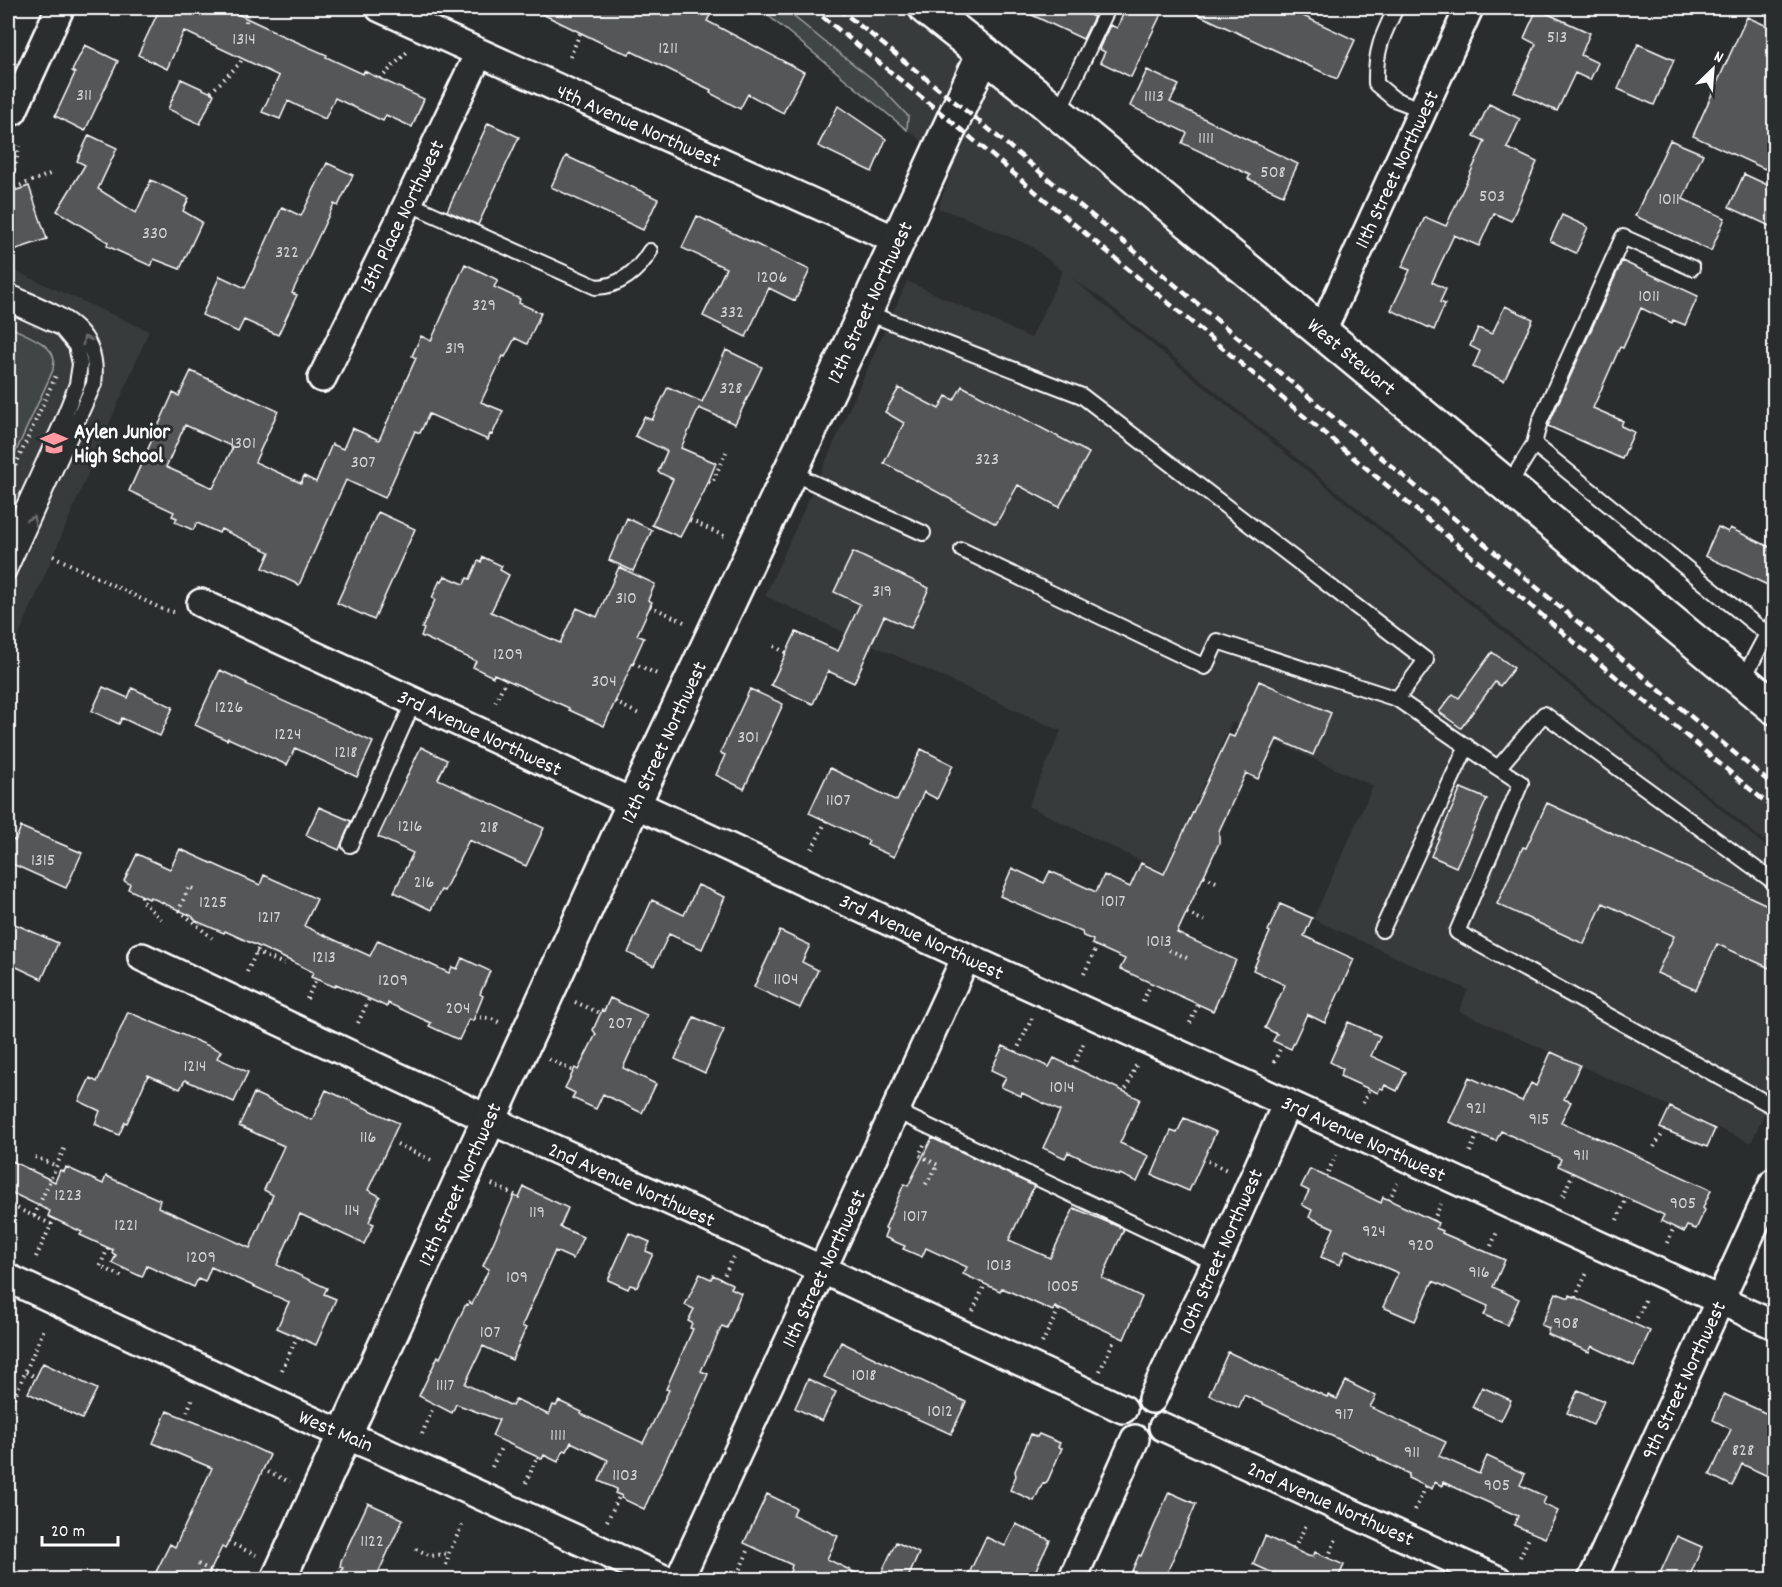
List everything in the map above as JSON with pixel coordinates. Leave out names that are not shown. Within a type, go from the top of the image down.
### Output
[{"type":"street","points":[[13,111],[60,8]]},
{"type":"street","name":"4th Avenue Northwest","points":[[380,8],[898,242]]},
{"type":"street","name":"West Stewart","points":[[926,8],[984,52],[1774,707]]},
{"type":"street","name":"11th Street Northwest","points":[[1322,331],[1469,8]]},
{"type":"street","name":"13th Place Northwest","points":[[322,378],[479,52]]},
{"type":"street","name":"12th Street Northwest","points":[[278,1580],[634,803],[898,242],[984,52]]},
{"type":"street","name":"3rd Avenue Northwest","points":[[202,604],[966,957],[1774,1325]]},
{"type":"street","name":"2nd Avenue Northwest","points":[[142,957],[488,1119],[821,1269],[1123,1409]]},
{"type":"street","name":"11th Street Northwest","points":[[679,1580],[966,957]]},
{"type":"street","name":"10th Street Northwest","points":[[1152,1399],[1287,1103]]},
{"type":"street","name":"9th Street Northwest","points":[[1592,1580],[1774,1182]]},
{"type":"street","name":"West Main","points":[[8,1278],[317,1423],[666,1580]]},
{"type":"street","points":[[1143,1396],[1152,1399],[1162,1408],[1165,1418],[1163,1427],[1151,1439],[1135,1439],[1127,1434],[1122,1426],[1120,1418],[1123,1409],[1133,1398],[1143,1396]]},
{"type":"street","name":"2nd Avenue Northwest","points":[[1163,1427],[1498,1580]]},
{"type":"street","points":[[1077,1578],[1135,1439]]},
{"type":"lane","points":[[1058,113],[1108,8]]},
{"type":"lane","points":[[1396,8],[1381,39],[1376,61],[1376,84],[1394,99],[1423,110]]},
{"type":"lane","points":[[408,203],[596,287],[606,286],[627,276],[644,261],[650,250]]},
{"type":"lane","points":[[1508,486],[1534,444],[1540,421],[1623,237],[1692,268]]},
{"type":"lane","points":[[8,291],[67,319],[80,329],[92,351],[95,378],[8,573]]},
{"type":"lane","points":[[8,304],[61,328],[76,346],[80,364],[76,384],[59,429],[8,540]]},
{"type":"lane","points":[[865,312],[1082,396],[1426,660],[1397,699]]},
{"type":"lane","points":[[1534,444],[1767,634]]},
{"type":"lane","points":[[790,472],[923,533]]},
{"type":"lane","points":[[962,550],[1205,667],[1216,641],[1397,699],[1521,783],[1457,932],[1774,1107]]},
{"type":"lane","points":[[1742,681],[1774,620]]},
{"type":"lane","points":[[350,845],[414,701]]},
{"type":"lane","points":[[1498,768],[1544,714],[1774,882]]},
{"type":"lane","points":[[1382,930],[1467,746]]},
{"type":"lane","points":[[896,1111],[1216,1263]]},
{"type":"path","points":[[246,22],[247,8]]},
{"type":"path","points":[[570,57],[581,31]]},
{"type":"path","points":[[380,79],[409,50]]},
{"type":"path","points":[[211,92],[240,63],[242,58]]},
{"type":"path","points":[[8,191],[20,146]]},
{"type":"path","points":[[8,191],[50,174]]},
{"type":"path","points":[[8,482],[59,366]]},
{"type":"path","points":[[709,482],[712,483],[726,452]]},
{"type":"path","points":[[690,520],[724,536]]},
{"type":"path","points":[[53,556],[171,612],[186,614],[202,604]]},
{"type":"path","points":[[650,606],[684,622]]},
{"type":"path","points":[[774,646],[786,653]]},
{"type":"path","points":[[633,663],[659,675]]},
{"type":"path","points":[[495,702],[506,680]]},
{"type":"path","points":[[615,702],[641,715]]},
{"type":"path","points":[[812,849],[826,821]]},
{"type":"path","points":[[1204,876],[1220,884]]},
{"type":"path","points":[[193,889],[189,887],[179,910],[212,938]]},
{"type":"path","points":[[142,896],[142,901],[164,922]]},
{"type":"path","points":[[1187,913],[1204,921]]},
{"type":"path","points":[[1084,974],[1097,946]]},
{"type":"path","points":[[248,972],[258,949],[284,964]]},
{"type":"path","points":[[1169,950],[1187,958]]},
{"type":"path","points":[[307,999],[316,979]]},
{"type":"path","points":[[1143,1001],[1151,984]]},
{"type":"path","points":[[358,1023],[369,999]]},
{"type":"path","points":[[576,1002],[600,1013]]},
{"type":"path","points":[[1190,1023],[1198,1004]]},
{"type":"path","points":[[1016,1052],[1033,1015]]},
{"type":"path","points":[[474,1017],[489,1018],[499,1022]]},
{"type":"path","points":[[1073,1067],[1085,1039]]},
{"type":"path","points":[[1274,1062],[1281,1045]]},
{"type":"path","points":[[549,1059],[573,1071]]},
{"type":"path","points":[[1126,1089],[1137,1064]]},
{"type":"path","points":[[1363,1103],[1369,1089]]},
{"type":"path","points":[[1470,1152],[1478,1133]]},
{"type":"path","points":[[1654,1147],[1663,1133]]},
{"type":"path","points":[[924,1187],[938,1165],[919,1155],[925,1142]]},
{"type":"path","points":[[397,1144],[435,1162]]},
{"type":"path","points":[[34,1216],[66,1147]]},
{"type":"path","points":[[1328,1172],[1336,1155]]},
{"type":"path","points":[[35,1157],[57,1167]]},
{"type":"path","points":[[1208,1161],[1231,1171]]},
{"type":"path","points":[[1563,1196],[1573,1173]]},
{"type":"path","points":[[1389,1200],[1397,1183]]},
{"type":"path","points":[[492,1184],[519,1197]]},
{"type":"path","points":[[1617,1220],[1627,1197]]},
{"type":"path","points":[[1433,1221],[1441,1204]]},
{"type":"path","points":[[12,1206],[51,1224]]},
{"type":"path","points":[[36,1257],[54,1219]]},
{"type":"path","points":[[1666,1243],[1674,1227]]},
{"type":"path","points":[[1491,1246],[1498,1230]]},
{"type":"path","points":[[108,1248],[100,1266],[125,1278]]},
{"type":"path","points":[[722,1280],[734,1254]]},
{"type":"path","points":[[1575,1297],[1588,1271]]},
{"type":"path","points":[[972,1313],[985,1284]]},
{"type":"path","points":[[1637,1318],[1646,1298]]},
{"type":"path","points":[[1041,1347],[1060,1305]]},
{"type":"path","points":[[14,1398],[44,1329]]},
{"type":"path","points":[[282,1370],[297,1337]]},
{"type":"path","points":[[1099,1374],[1113,1342]]},
{"type":"path","points":[[26,1372],[36,1377]]},
{"type":"path","points":[[188,1412],[194,1397]]},
{"type":"path","points":[[422,1434],[432,1410]]},
{"type":"path","points":[[492,1467],[501,1448]]},
{"type":"path","points":[[526,1483],[537,1457]]},
{"type":"path","points":[[267,1472],[290,1482]]},
{"type":"path","points":[[1415,1510],[1426,1486]]},
{"type":"path","points":[[608,1521],[620,1495]]},
{"type":"path","points":[[446,1565],[464,1521]]},
{"type":"path","points":[[1294,1549],[1306,1525]]},
{"type":"path","points":[[1520,1557],[1528,1538]]},
{"type":"path","points":[[1328,1558],[1336,1539]]},
{"type":"path","points":[[228,1542],[256,1555]]},
{"type":"path","points":[[416,1549],[431,1556],[449,1553]]},
{"type":"path","points":[[735,1580],[748,1551]]},
{"type":"path","points":[[198,1564],[230,1580]]},
{"type":"shaded area","points":[[759,8],[926,8],[1774,707],[1774,849],[1100,297],[1071,278],[1774,853],[1774,1092],[1751,1143],[1459,1011],[1468,990],[1313,919],[1373,786],[1232,722],[1164,872],[1028,806],[1061,731],[765,596],[907,281],[1031,338],[1063,271],[1031,246],[938,208],[953,167]]},
{"type":"shaded area","points":[[759,8],[783,8],[875,81],[908,116],[907,130]]},
{"type":"shaded area","name":"Aylen Junior High School","points":[[8,268],[149,331],[8,661]]},
{"type":"shaded area","points":[[8,326],[48,348],[54,360],[53,370],[8,469]]},
{"type":"building","points":[[160,8],[225,8],[363,74],[364,71],[424,99],[412,127],[386,115],[383,121],[335,98],[325,119],[288,101],[280,119],[262,112],[279,76],[184,31],[167,69],[138,55]]},
{"type":"building","points":[[530,8],[714,8],[707,21],[804,72],[783,113],[748,94],[740,109],[710,93],[711,90],[631,51],[629,54],[612,48]]},
{"type":"building","points":[[1017,8],[1073,8],[1094,17],[1083,39]]},
{"type":"building","points":[[1126,8],[1164,8],[1131,77],[1100,62],[1105,52],[1099,49],[1110,25],[1117,28]]},
{"type":"building","points":[[1184,8],[1286,8],[1355,40],[1337,79]]},
{"type":"building","points":[[1537,9],[1590,33],[1581,55],[1598,63],[1590,80],[1575,73],[1557,111],[1514,92],[1536,44],[1524,38]]},
{"type":"building","points":[[1747,17],[1774,29],[1774,148],[1765,169],[1693,136]]},
{"type":"building","points":[[1638,44],[1674,60],[1654,105],[1618,89]]},
{"type":"building","points":[[85,45],[118,61],[85,131],[55,116],[75,73],[72,71]]},
{"type":"building","points":[[1147,70],[1179,85],[1170,102],[1298,164],[1283,195],[1248,179],[1250,175],[1182,143],[1187,133],[1130,106]]},
{"type":"building","points":[[181,79],[214,94],[200,124],[168,109]]},
{"type":"building","points":[[1489,104],[1520,119],[1507,148],[1537,162],[1511,221],[1494,213],[1479,246],[1454,235],[1432,282],[1446,289],[1440,302],[1445,304],[1434,330],[1391,310],[1410,270],[1402,267],[1425,217],[1446,226],[1485,141],[1474,136]]},
{"type":"building","points":[[838,106],[886,139],[872,172],[818,146]]},
{"type":"building","points":[[488,123],[519,137],[478,225],[447,211]]},
{"type":"building","points":[[89,135],[117,148],[98,189],[136,213],[151,180],[189,198],[183,211],[202,222],[180,269],[154,259],[151,266],[107,246],[108,242],[57,211],[85,165],[77,161]]},
{"type":"building","points":[[1670,140],[1703,154],[1683,199],[1725,218],[1711,251],[1635,216]]},
{"type":"building","points":[[566,156],[658,199],[643,230],[551,187]]},
{"type":"building","points":[[327,163],[353,175],[338,206],[334,204],[292,293],[297,295],[278,335],[244,320],[238,332],[202,315],[220,276],[245,288],[282,207],[301,216]]},
{"type":"building","points":[[1744,174],[1774,188],[1774,228],[1729,207]]},
{"type":"building","points":[[29,186],[47,239],[14,250],[8,229],[8,193]]},
{"type":"building","points":[[1562,215],[1588,227],[1576,253],[1550,241]]},
{"type":"building","points":[[697,216],[810,270],[795,301],[769,288],[746,337],[703,316],[726,268],[682,248]]},
{"type":"building","points":[[1622,261],[1698,296],[1685,325],[1673,320],[1672,323],[1641,308],[1623,348],[1620,347],[1593,408],[1623,421],[1621,426],[1634,432],[1622,459],[1548,426]]},
{"type":"building","points":[[465,264],[498,280],[494,287],[520,299],[519,303],[541,313],[527,344],[515,338],[505,357],[503,356],[481,402],[503,411],[488,440],[429,414],[420,433],[415,431],[385,498],[346,480],[299,585],[263,568],[270,552],[221,529],[219,533],[197,523],[193,530],[175,522],[177,518],[172,516],[174,512],[129,491],[173,393],[179,396],[191,371],[278,411],[255,462],[301,483],[304,476],[316,482],[332,444],[343,449],[352,428],[379,440],[416,358],[412,356],[421,336],[431,341]],"holes":[[[185,425],[233,447],[213,488],[166,467]]]},
{"type":"building","points":[[1505,306],[1533,319],[1504,381],[1473,367],[1480,351],[1470,346],[1478,328],[1492,334]]},
{"type":"building","points":[[726,350],[762,367],[735,424],[699,408],[681,448],[716,463],[704,492],[680,537],[652,525],[673,479],[658,472],[667,451],[635,436],[644,417],[652,420],[668,387],[702,402]]},
{"type":"building","points":[[962,386],[1089,453],[1059,507],[1018,485],[996,524],[884,463],[904,423],[885,412],[899,388],[939,409],[946,396],[954,400]]},
{"type":"building","points":[[378,512],[415,529],[374,620],[337,603]]},
{"type":"building","points":[[627,518],[652,530],[633,571],[609,560]]},
{"type":"building","points":[[1718,527],[1728,532],[1730,528],[1774,549],[1774,588],[1705,556]]},
{"type":"building","points":[[853,552],[929,588],[911,628],[884,616],[854,683],[828,671],[813,704],[771,685],[796,632],[838,651],[860,604],[834,592]]},
{"type":"building","points":[[483,557],[502,566],[500,570],[509,575],[491,612],[560,643],[577,608],[597,617],[619,567],[655,584],[648,600],[652,602],[637,635],[644,638],[604,726],[494,674],[493,677],[473,667],[476,661],[421,636],[440,580],[442,581],[445,576],[464,584],[467,578],[470,579],[478,561],[481,562]]},
{"type":"building","points":[[1492,652],[1514,668],[1500,686],[1495,682],[1461,728],[1439,712],[1453,694],[1459,698]]},
{"type":"building","points":[[220,670],[373,742],[357,777],[295,748],[287,765],[195,725]]},
{"type":"building","points":[[1259,681],[1331,713],[1313,755],[1277,739],[1258,779],[1246,773],[1219,831],[1219,843],[1177,933],[1236,960],[1213,1011],[1120,969],[1125,959],[1092,944],[1093,940],[1083,936],[1082,932],[1000,896],[1012,868],[1044,883],[1050,871],[1096,892],[1104,875],[1130,887],[1141,863],[1164,874],[1229,735],[1234,737]]},
{"type":"building","points":[[103,687],[128,698],[132,688],[173,707],[160,736],[122,718],[119,724],[92,711]]},
{"type":"building","points":[[750,689],[783,704],[744,789],[716,775],[725,755],[720,753]]},
{"type":"building","points":[[421,747],[447,760],[438,779],[544,828],[526,866],[469,840],[444,891],[441,890],[431,910],[394,892],[413,853],[378,837]]},
{"type":"building","points":[[921,749],[953,765],[937,799],[924,792],[894,857],[867,845],[869,841],[809,813],[830,768],[897,801]]},
{"type":"building","points":[[1461,788],[1487,799],[1456,867],[1431,856]]},
{"type":"building","points":[[1547,803],[1774,908],[1774,970],[1717,944],[1696,990],[1657,973],[1674,936],[1603,903],[1584,944],[1497,904],[1523,847],[1526,848]]},
{"type":"building","points":[[319,807],[351,821],[339,850],[306,835]]},
{"type":"building","points":[[21,827],[82,853],[66,888],[8,862],[8,837],[15,841]]},
{"type":"building","points":[[180,849],[260,885],[264,875],[317,899],[304,926],[370,956],[378,940],[449,973],[452,967],[457,969],[462,958],[490,971],[480,994],[483,996],[473,1021],[469,1019],[459,1040],[429,1026],[431,1023],[388,1003],[387,1007],[336,984],[335,987],[311,977],[313,972],[297,964],[128,889],[130,884],[124,881],[137,854],[170,869]]},
{"type":"building","points":[[698,885],[725,897],[702,949],[669,934],[654,966],[628,953],[652,900],[684,915]]},
{"type":"building","points":[[1280,904],[1312,918],[1304,936],[1354,959],[1325,1023],[1307,1014],[1291,1049],[1273,1041],[1277,1034],[1265,1028],[1285,985],[1253,970]]},
{"type":"building","points":[[8,921],[58,943],[42,979],[8,963]]},
{"type":"building","points":[[780,931],[810,945],[802,962],[818,970],[800,1008],[754,987]]},
{"type":"building","points":[[610,998],[647,1015],[623,1068],[656,1084],[642,1113],[603,1094],[596,1109],[572,1098],[575,1093],[565,1088],[575,1068],[578,1070],[596,1034],[593,1030]]},
{"type":"building","points":[[128,1012],[221,1051],[217,1058],[248,1072],[234,1102],[185,1080],[180,1089],[148,1075],[127,1123],[125,1122],[119,1135],[95,1124],[100,1111],[79,1101],[90,1078],[97,1082]]},
{"type":"building","points":[[694,1017],[724,1030],[705,1073],[675,1059]]},
{"type":"building","points":[[1348,1022],[1380,1036],[1371,1056],[1406,1072],[1397,1091],[1385,1085],[1378,1093],[1340,1076],[1343,1069],[1330,1062]]},
{"type":"building","points":[[1003,1046],[1049,1067],[1054,1058],[1140,1099],[1120,1143],[1149,1156],[1137,1182],[1068,1152],[1065,1158],[1043,1148],[1060,1111],[1022,1093],[1021,1096],[1001,1087],[1006,1077],[991,1070]]},
{"type":"building","points":[[1551,1052],[1580,1065],[1564,1099],[1571,1102],[1561,1122],[1711,1190],[1696,1229],[1687,1226],[1684,1232],[1661,1221],[1664,1215],[1558,1166],[1561,1159],[1501,1131],[1496,1141],[1449,1122],[1469,1077],[1522,1101],[1531,1083],[1536,1086]]},
{"type":"building","points":[[326,1090],[399,1123],[368,1190],[380,1196],[369,1222],[374,1224],[364,1244],[300,1214],[277,1265],[327,1288],[324,1294],[336,1299],[316,1345],[277,1328],[289,1302],[211,1267],[205,1282],[198,1279],[194,1287],[147,1266],[142,1277],[112,1263],[116,1255],[112,1253],[113,1250],[80,1235],[82,1232],[48,1216],[50,1211],[8,1191],[8,1159],[55,1182],[60,1170],[64,1172],[66,1167],[103,1184],[106,1176],[160,1200],[158,1207],[250,1248],[273,1195],[264,1190],[284,1146],[239,1126],[254,1093],[312,1120]]},
{"type":"building","points":[[1670,1107],[1715,1129],[1707,1147],[1660,1128]]},
{"type":"building","points":[[1184,1118],[1216,1132],[1189,1191],[1152,1175],[1171,1131],[1177,1133]]},
{"type":"building","points":[[932,1138],[1034,1186],[1009,1240],[1050,1258],[1074,1208],[1124,1229],[1102,1278],[1142,1297],[1124,1339],[1055,1307],[1053,1311],[1002,1288],[1000,1291],[963,1274],[967,1267],[926,1248],[922,1257],[903,1249],[905,1246],[884,1237],[887,1229],[885,1228],[904,1184],[908,1186]]},
{"type":"building","points":[[1310,1169],[1381,1203],[1383,1197],[1438,1223],[1436,1228],[1443,1231],[1442,1233],[1505,1260],[1493,1287],[1519,1299],[1507,1325],[1484,1315],[1488,1306],[1433,1281],[1415,1321],[1383,1307],[1398,1273],[1346,1250],[1340,1265],[1321,1257],[1334,1228],[1309,1217],[1312,1210],[1302,1205],[1309,1191],[1301,1187]]},
{"type":"building","points":[[524,1187],[568,1208],[560,1227],[583,1237],[573,1259],[555,1251],[522,1326],[526,1328],[512,1360],[483,1346],[465,1384],[512,1406],[516,1399],[549,1415],[553,1405],[556,1406],[559,1401],[643,1443],[669,1390],[666,1389],[693,1329],[690,1328],[692,1323],[688,1321],[694,1309],[685,1305],[700,1274],[711,1279],[713,1275],[732,1284],[731,1288],[741,1293],[727,1328],[722,1326],[701,1371],[708,1374],[644,1509],[621,1498],[622,1496],[615,1493],[617,1489],[599,1481],[608,1460],[571,1442],[558,1462],[544,1455],[542,1459],[492,1436],[499,1420],[456,1404],[452,1413],[419,1396],[466,1304],[468,1305],[469,1302],[472,1304],[489,1269],[483,1266],[514,1196],[519,1198]]},
{"type":"building","points":[[629,1233],[650,1242],[646,1251],[653,1254],[637,1287],[630,1285],[628,1289],[608,1280]]},
{"type":"building","points":[[1556,1293],[1569,1298],[1570,1295],[1650,1331],[1634,1366],[1592,1346],[1589,1352],[1547,1334],[1549,1328],[1541,1325]]},
{"type":"building","points":[[841,1342],[966,1402],[951,1434],[824,1377]]},
{"type":"building","points":[[1228,1352],[1327,1397],[1328,1395],[1337,1399],[1346,1381],[1376,1396],[1370,1407],[1446,1442],[1439,1456],[1479,1474],[1487,1456],[1525,1474],[1520,1485],[1546,1497],[1543,1504],[1558,1511],[1545,1538],[1514,1525],[1518,1516],[1443,1482],[1442,1486],[1435,1482],[1432,1489],[1408,1478],[1409,1474],[1379,1458],[1244,1395],[1239,1408],[1209,1395]]},
{"type":"building","points":[[43,1363],[97,1389],[82,1419],[28,1393]]},
{"type":"building","points":[[808,1379],[836,1392],[822,1421],[795,1408]]},
{"type":"building","points":[[1482,1387],[1511,1400],[1501,1421],[1472,1407]]},
{"type":"building","points":[[1578,1390],[1604,1401],[1593,1425],[1567,1413]]},
{"type":"building","points":[[1724,1394],[1774,1417],[1774,1479],[1742,1464],[1732,1486],[1710,1475],[1731,1429],[1713,1420]]},
{"type":"building","points":[[167,1411],[270,1455],[225,1549],[222,1547],[206,1580],[172,1580],[156,1572],[170,1544],[175,1547],[212,1468],[153,1443]]},
{"type":"building","points":[[1031,1434],[1037,1437],[1039,1434],[1060,1443],[1058,1447],[1062,1448],[1048,1480],[1045,1484],[1043,1483],[1034,1501],[1010,1490],[1016,1476],[1015,1471]]},
{"type":"building","points":[[1169,1492],[1196,1504],[1164,1580],[1128,1580],[1139,1555],[1141,1556]]},
{"type":"building","points":[[767,1494],[796,1508],[793,1515],[838,1536],[827,1559],[870,1580],[788,1580],[792,1565],[744,1543]]},
{"type":"building","points":[[368,1503],[403,1519],[375,1580],[338,1580],[343,1568],[340,1567],[341,1561]]},
{"type":"building","points":[[1016,1524],[1050,1540],[1031,1580],[966,1580],[986,1537],[1005,1546]]},
{"type":"building","points":[[1265,1536],[1308,1556],[1313,1557],[1315,1552],[1344,1565],[1337,1580],[1288,1580],[1253,1564]]},
{"type":"building","points":[[1677,1536],[1702,1547],[1688,1580],[1657,1580]]},
{"type":"building","points":[[896,1542],[919,1553],[907,1580],[878,1580]]},
{"type":"railway","points":[[812,8],[952,122],[1774,809]]},
{"type":"railway","points":[[838,8],[985,126],[1774,786]]},
{"type":"place","name":"Aylen Junior High School","points":[[54,443]]}]
